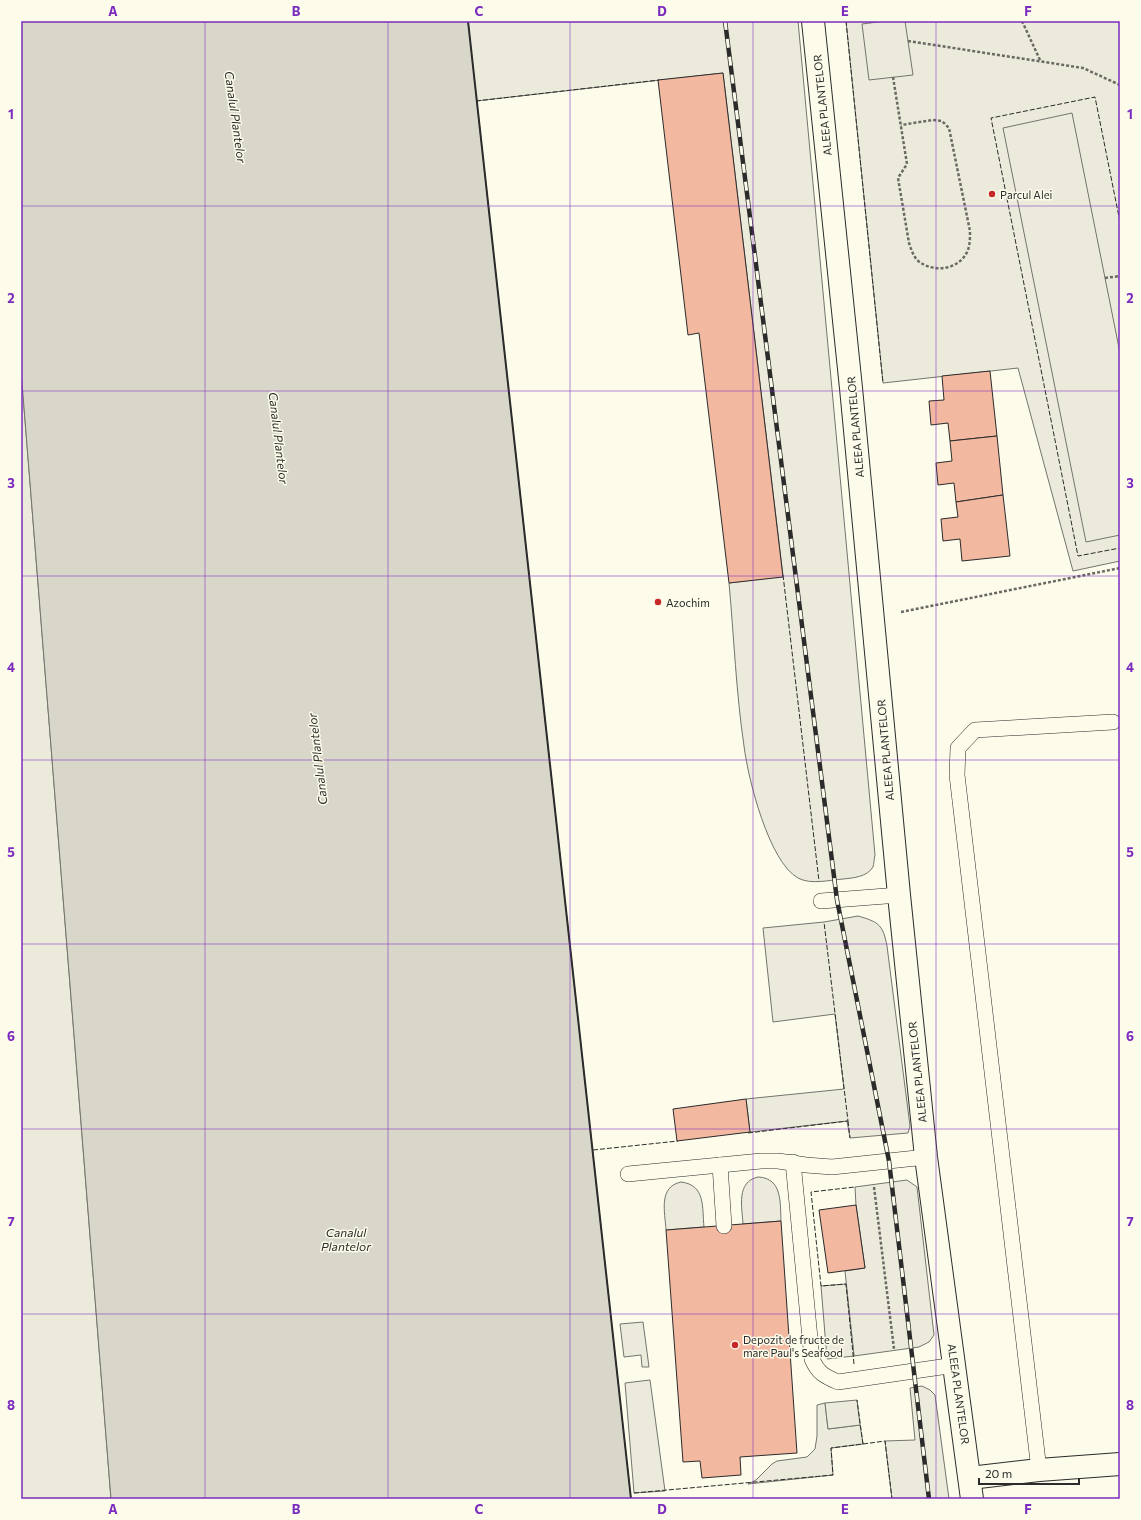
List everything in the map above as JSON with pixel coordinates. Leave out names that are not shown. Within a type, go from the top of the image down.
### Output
[{"type":"main road","name":"ALEEA PLANTELOR","points":[[813,21],[852,388],[899,895],[926,1157],[972,1499]]},
{"type":"main road","points":[[970,1478],[1039,1470],[1120,1464]]},
{"type":"lane","points":[[1039,1470],[957,775],[958,748],[975,730],[1113,722]]},
{"type":"lane","points":[[821,901],[899,895]]},
{"type":"lane","points":[[628,1174],[761,1161],[793,1162],[806,1165],[832,1167],[926,1157]]},
{"type":"lane","points":[[793,1162],[812,1359],[816,1369],[825,1376],[838,1382],[955,1366]]},
{"type":"lane","points":[[720,1165],[724,1226]]},
{"type":"path","points":[[1022,21],[1040,60]]},
{"type":"path","points":[[908,40],[1083,68],[1120,85]]},
{"type":"path","points":[[893,77],[907,164],[898,178],[908,243],[912,252],[921,262],[934,268],[943,268],[954,265],[962,259],[968,250],[970,231],[949,128],[942,121],[933,120],[901,125]]},
{"type":"path","points":[[1105,278],[1120,276]]},
{"type":"path","points":[[899,612],[1120,568]]},
{"type":"path","points":[[872,1162],[897,1374]]},
{"type":"shaded area","points":[[468,21],[798,21],[875,855],[873,867],[864,875],[847,879],[820,882],[798,878],[788,869],[778,855],[769,838],[755,798],[746,760],[741,726],[729,583],[783,576],[723,73],[476,101]]},
{"type":"shaded area","name":"Parcul Alei","points":[[846,21],[1120,21],[1120,561],[1073,571],[1018,368],[883,383]]},
{"type":"shaded area","points":[[886,21],[905,21],[913,75],[869,80],[862,24]]},
{"type":"shaded area","points":[[1072,113],[1120,353],[1120,535],[1086,542],[1003,128]]},
{"type":"shaded area","points":[[21,370],[111,1499],[21,1499]]},
{"type":"shaded area","points":[[858,916],[871,920],[879,925],[884,933],[887,946],[910,1126],[908,1133],[850,1138],[847,1121],[750,1132],[746,1099],[844,1089],[835,1014],[773,1022],[763,928],[824,922]]},
{"type":"shaded area","points":[[758,1177],[766,1178],[776,1187],[780,1200],[781,1221],[743,1224],[743,1190],[746,1184]]},
{"type":"shaded area","points":[[907,1180],[917,1187],[934,1335],[929,1342],[919,1347],[854,1356],[845,1271],[865,1268],[856,1205],[855,1187]]},
{"type":"shaded area","points":[[681,1182],[689,1184],[699,1193],[701,1198],[704,1227],[666,1230],[664,1201],[669,1189]]},
{"type":"shaded area","points":[[846,1284],[854,1356],[827,1359],[821,1286]]},
{"type":"shaded area","points":[[643,1322],[649,1367],[642,1367],[641,1355],[624,1357],[620,1324]]},
{"type":"shaded area","points":[[650,1380],[665,1491],[634,1493],[625,1383]]},
{"type":"shaded area","points":[[922,1386],[930,1390],[935,1395],[949,1499],[892,1499],[885,1441],[915,1440],[910,1388]]},
{"type":"shaded area","points":[[857,1400],[860,1425],[828,1429],[825,1403]]},
{"type":"shaded area","points":[[825,1403],[828,1429],[860,1425],[863,1444],[831,1448],[833,1475],[748,1484],[756,1480],[777,1461],[807,1457],[815,1449],[817,1436],[817,1405]]},
{"type":"water","name":"Canalul Plantelor","points":[[21,21],[468,21],[631,1499],[111,1499],[21,370]]},
{"type":"building","points":[[723,73],[783,577],[729,583],[699,333],[688,335],[658,80]]},
{"type":"building","points":[[990,371],[997,436],[950,441],[948,423],[931,425],[929,401],[944,400],[942,376]]},
{"type":"building","points":[[997,436],[1003,495],[956,502],[954,483],[938,485],[936,463],[952,461],[950,441]]},
{"type":"building","points":[[1003,495],[1010,556],[962,561],[960,539],[943,541],[941,519],[958,517],[956,502]]},
{"type":"building","points":[[746,1099],[750,1132],[677,1141],[673,1109]]},
{"type":"building","points":[[856,1205],[865,1268],[828,1273],[819,1210]]},
{"type":"building","points":[[781,1221],[797,1453],[740,1457],[741,1475],[702,1478],[700,1461],[683,1462],[666,1230]]},
{"type":"railway","points":[[725,21],[837,900],[889,1161],[929,1499]]},
{"type":"fence","points":[[846,21],[883,383]]},
{"type":"fence","points":[[476,101],[659,80]]},
{"type":"fence","points":[[1120,222],[1095,97],[991,118],[1078,556],[1120,548]]},
{"type":"fence","points":[[783,575],[819,881]]},
{"type":"fence","points":[[748,1133],[848,1121],[824,922]]},
{"type":"fence","points":[[848,1121],[850,1138]]},
{"type":"fence","points":[[593,1150],[678,1141]]},
{"type":"fence","points":[[854,1364],[846,1284],[821,1286],[811,1192],[855,1187]]},
{"type":"fence","points":[[634,1493],[833,1475],[831,1448],[863,1444],[857,1400]]},
{"type":"fence","points":[[863,1444],[885,1441],[892,1499]]},
{"type":"wall","points":[[468,21],[631,1499]]},
{"type":"place","name":"Parcul Alei","points":[[992,194]]},
{"type":"place","name":"Azochim","points":[[658,602]]},
{"type":"place","name":"Depozit de fructe de mare Paul's Seafood","points":[[735,1345]]}]
